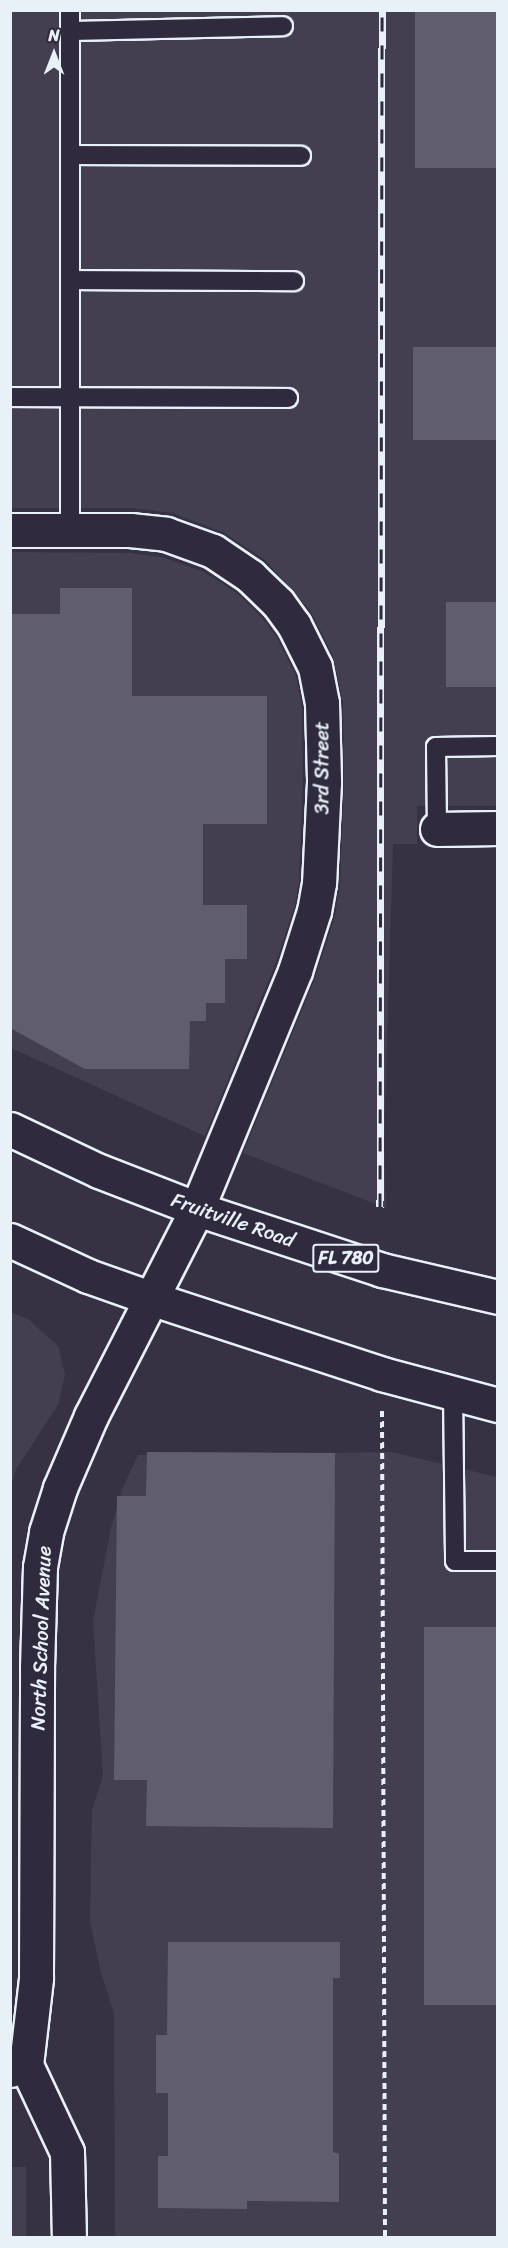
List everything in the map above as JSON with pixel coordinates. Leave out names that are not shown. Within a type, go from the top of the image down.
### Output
[{"type":"street","name":"3rd Street","points":[[10,530],[130,530],[166,534],[213,551],[250,576],[278,603],[294,625],[315,667],[321,694],[324,782],[320,883],[314,911],[287,991],[197,1209]]},
{"type":"street","points":[[437,829],[498,828]]},
{"type":"street","name":"Fruitville Road","points":[[10,1130],[99,1171],[197,1209],[382,1270],[498,1297]]},
{"type":"street","name":"North School Avenue","points":[[18,2068],[36,1978],[37,1668],[42,1548],[50,1513],[75,1450],[197,1209]]},
{"type":"street","points":[[10,1240],[88,1276],[153,1299],[382,1374],[498,1405]]},
{"type":"street","points":[[18,2068],[67,2152],[69,2238]]},
{"type":"lane","points":[[70,10],[70,530]]},
{"type":"lane","points":[[70,31],[283,26]]},
{"type":"lane","points":[[70,155],[301,156]]},
{"type":"lane","points":[[70,280],[294,280]]},
{"type":"lane","points":[[10,397],[288,398]]},
{"type":"lane","points":[[437,829],[436,747],[498,746]]},
{"type":"lane","points":[[453,1392],[455,1561],[498,1561]]},
{"type":"path","points":[[382,1374],[385,2238]]},
{"type":"shaded area","points":[[11,11],[497,11],[497,806],[417,806],[417,844],[393,844],[384,1144],[386,1208],[243,1153],[314,981],[335,916],[340,885],[344,782],[343,702],[333,656],[310,610],[264,559],[223,532],[172,513],[131,508],[11,508]]},
{"type":"shaded area","points":[[11,552],[129,553],[162,557],[204,572],[238,594],[263,619],[277,638],[296,676],[302,706],[303,782],[299,881],[295,905],[276,962],[205,1136],[11,1048]]},
{"type":"shaded area","points":[[11,1312],[28,1319],[58,1346],[65,1375],[58,1405],[16,1469],[11,1487]]},
{"type":"shaded area","points":[[392,1452],[497,1477],[497,2237],[115,2237],[114,2013],[101,1973],[90,1922],[92,1810],[103,1776],[93,1621],[111,1528],[123,1487],[138,1455]]},
{"type":"shaded area","points":[[10,2167],[26,2167],[26,2237],[10,2237]]},
{"type":"building","points":[[415,10],[498,10],[498,168],[415,168]]},
{"type":"building","points":[[413,347],[498,347],[498,440],[413,440]]},
{"type":"building","points":[[60,588],[132,588],[132,696],[267,696],[267,824],[203,824],[203,905],[247,905],[247,959],[225,959],[225,1003],[206,1003],[206,1021],[190,1021],[189,1069],[85,1069],[10,1028],[10,614],[60,614]]},
{"type":"building","points":[[446,602],[498,602],[498,687],[446,687]]},
{"type":"building","points":[[147,1452],[335,1453],[333,1828],[146,1826],[147,1780],[114,1780],[117,1496],[146,1496]]},
{"type":"building","points":[[424,1627],[498,1627],[498,2005],[424,2005]]},
{"type":"building","points":[[168,1942],[340,1942],[340,1978],[333,1978],[333,2152],[339,2154],[339,2202],[247,2201],[247,2209],[158,2208],[158,2156],[168,2156],[168,2093],[156,2093],[156,2035],[167,2035]]},
{"type":"railway","points":[[380,1207],[382,10]]}]
